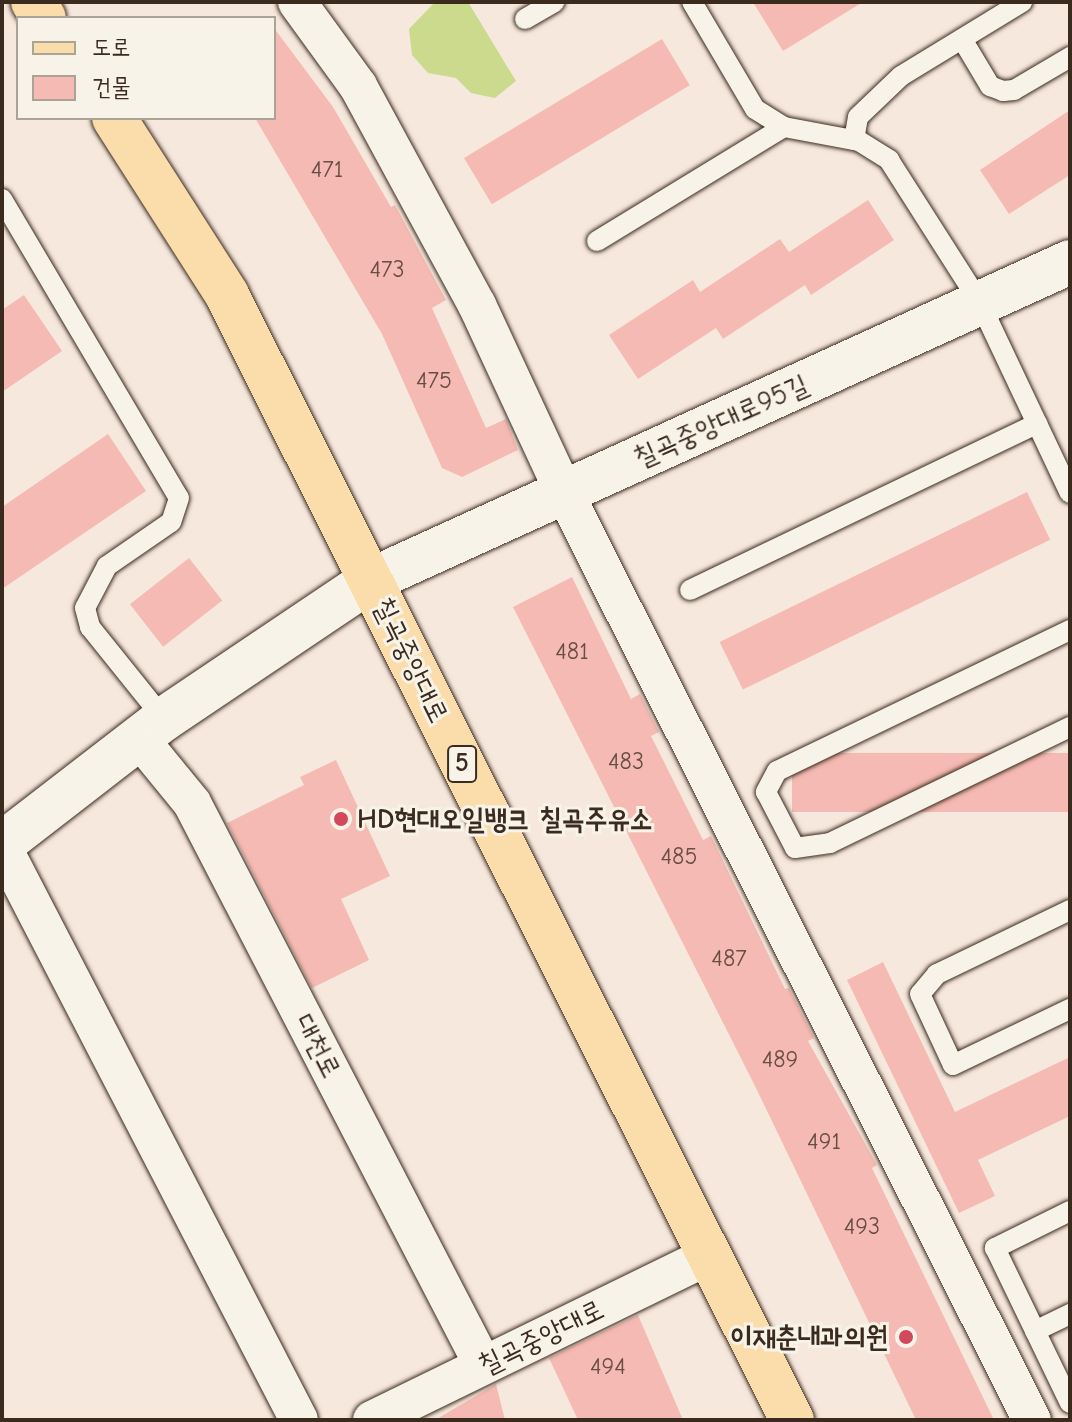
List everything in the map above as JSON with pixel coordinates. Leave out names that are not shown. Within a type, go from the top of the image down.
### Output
[{"type":"main road","name":"칠곡중앙대로","points":[[115,120],[227,295],[792,1420]]},
{"type":"main road","name":"칠곡중앙대로95길","points":[[371,580],[1070,262]]},
{"type":"main road","points":[[2,845],[151,728],[371,580]]},
{"type":"street","points":[[297,2],[358,86],[455,264],[564,492],[1032,1420]]},
{"type":"street","name":"대천로","points":[[151,728],[483,1365]]},
{"type":"street","points":[[2,845],[299,1420]]},
{"type":"street","name":"칠곡중앙대로","points":[[372,1420],[710,1255]]},
{"type":"lane","points":[[525,19],[554,2]]},
{"type":"lane","points":[[694,2],[755,109],[784,127],[854,140],[889,160],[980,303],[1070,493]]},
{"type":"lane","points":[[854,140],[858,117],[901,76],[1022,2]]},
{"type":"lane","points":[[962,39],[990,86],[1003,91],[1014,90],[1070,57]]},
{"type":"lane","points":[[597,241],[784,127]]},
{"type":"lane","points":[[2,199],[179,498],[171,522],[107,566],[85,608],[90,627],[151,728]]},
{"type":"lane","points":[[690,590],[1037,424]]},
{"type":"lane","points":[[1070,630],[777,771],[766,792],[795,848],[830,843],[1070,727]]},
{"type":"lane","points":[[1070,910],[937,974],[920,994],[953,1065],[1070,1009]]},
{"type":"lane","points":[[1070,1211],[995,1248],[1070,1403]]},
{"type":"lane","points":[[1035,1331],[1070,1314]]},
{"type":"green space","points":[[435,2],[468,2],[516,81],[495,98],[471,93],[456,78],[428,73],[412,55],[409,29]]},
{"type":"building","points":[[753,2],[863,2],[783,51]]},
{"type":"building","points":[[276,31],[333,107],[391,207],[395,205],[446,300],[432,308],[486,428],[506,419],[518,450],[462,477],[442,468],[382,334],[256,120],[276,120]]},
{"type":"building","points":[[662,39],[690,85],[492,204],[464,158]]},
{"type":"building","points":[[1070,110],[1070,175],[1009,214],[980,170]]},
{"type":"building","points":[[868,200],[894,240],[811,295],[805,285],[723,339],[716,328],[638,379],[609,335],[693,280],[700,292],[780,239],[789,252]]},
{"type":"building","points":[[24,295],[62,351],[2,392],[2,310]]},
{"type":"building","points":[[108,434],[146,491],[2,589],[2,507]]},
{"type":"building","points":[[1027,492],[1050,540],[743,690],[720,642]]},
{"type":"building","points":[[189,558],[222,601],[163,647],[130,604]]},
{"type":"building","points":[[572,577],[631,699],[640,694],[659,732],[651,736],[703,840],[711,836],[785,989],[789,988],[814,1038],[808,1041],[877,1165],[872,1168],[994,1420],[916,1420],[755,1086],[513,607]]},
{"type":"building","points":[[792,753],[1070,753],[1070,812],[792,812]]},
{"type":"building","points":[[336,760],[390,876],[341,899],[369,960],[312,988],[227,823],[304,785],[300,777]]},
{"type":"building","points":[[883,962],[955,1112],[1070,1057],[1070,1116],[978,1160],[995,1196],[959,1213],[847,980]]},
{"type":"building","points":[[638,1315],[683,1420],[578,1420],[549,1358]]},
{"type":"building","points":[[496,1384],[505,1420],[435,1420]]},
{"type":"place","name":"HD현대오일뱅크 칠곡주유소","points":[[341,819]]},
{"type":"place","name":"이재춘내과의원","points":[[906,1337]]}]
